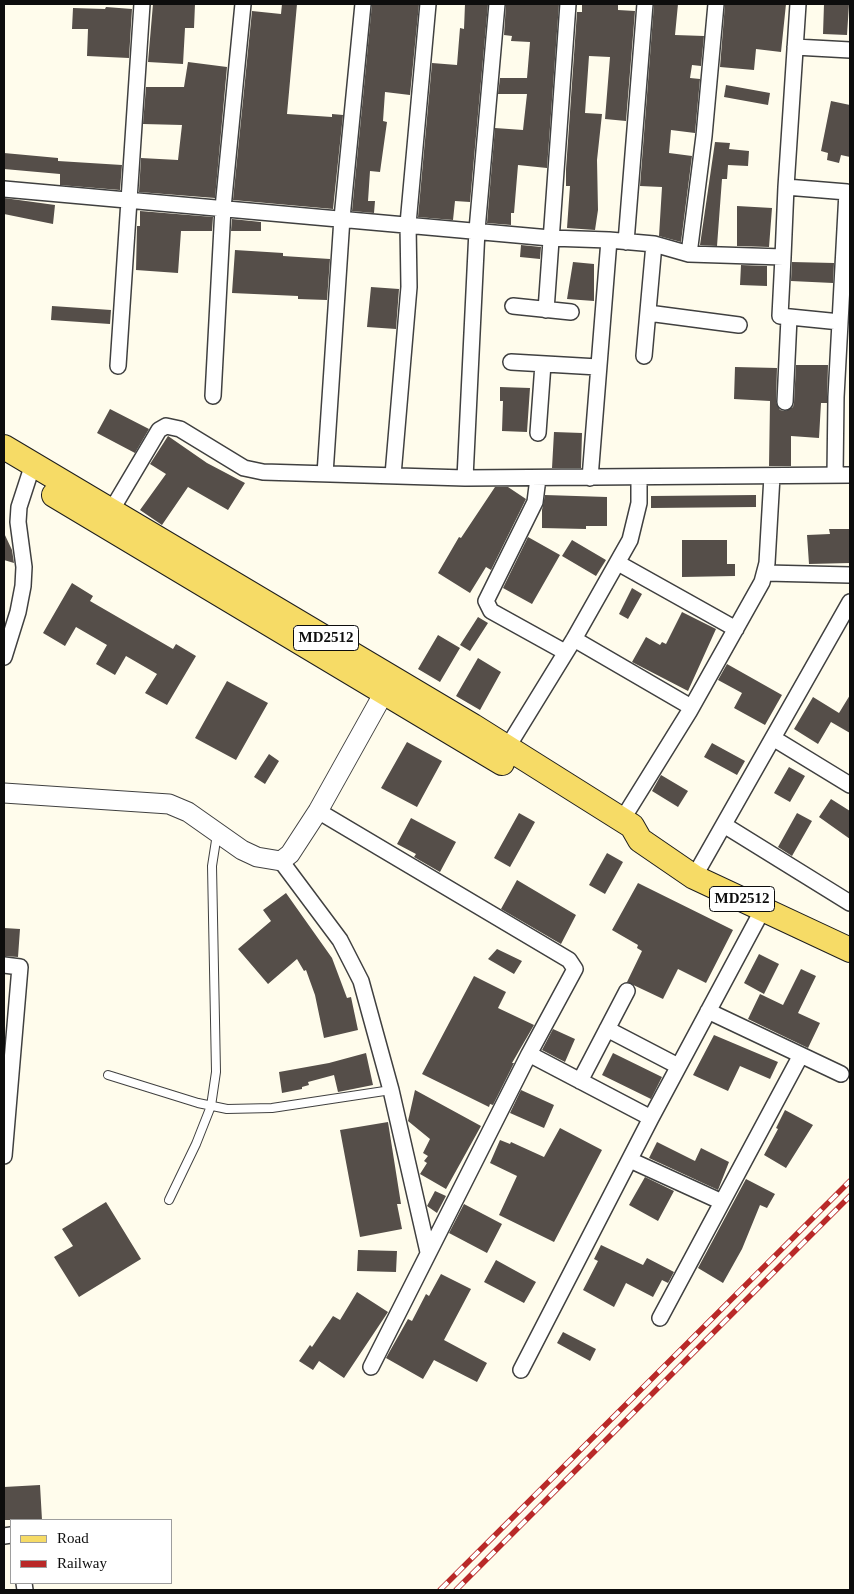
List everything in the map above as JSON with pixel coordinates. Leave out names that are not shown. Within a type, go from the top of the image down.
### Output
[{"type":"main road","name":"MD2512","points":[[4,447],[30,472],[102,526],[388,686],[507,748],[632,826],[640,840],[694,877],[850,950]]},
{"type":"main road","name":"MD2512","points":[[4,464],[30,472],[111,511],[388,686],[622,838],[640,840]]},
{"type":"street","points":[[118,366],[142,4]]},
{"type":"street","points":[[212,396],[223,208],[243,4]]},
{"type":"street","points":[[325,474],[342,218],[363,4]]},
{"type":"street","points":[[393,475],[409,287],[408,224],[428,4]]},
{"type":"street","points":[[466,478],[477,230],[497,4]]},
{"type":"street","points":[[546,310],[568,4]]},
{"type":"street","points":[[626,242],[645,4]]},
{"type":"street","points":[[690,254],[704,136],[716,4]]},
{"type":"street","points":[[798,4],[779,311],[780,316],[790,318],[840,322]]},
{"type":"street","points":[[795,47],[850,50]]},
{"type":"street","points":[[111,511],[159,430],[166,426],[180,429],[244,468],[272,473],[466,478],[843,475],[840,322],[846,298],[849,192],[786,187]]},
{"type":"street","points":[[4,189],[128,198],[550,238],[654,244],[690,254],[783,257]]},
{"type":"street","points":[[590,478],[609,240]]},
{"type":"street","points":[[644,356],[654,244]]},
{"type":"street","points":[[513,306],[571,312]]},
{"type":"street","points":[[648,313],[739,325]]},
{"type":"street","points":[[785,402],[790,318]]},
{"type":"street","points":[[511,362],[598,367]]},
{"type":"street","points":[[538,433],[543,364]]},
{"type":"street","points":[[4,657],[18,612],[22,586],[24,567],[18,522],[19,507],[30,472]]},
{"type":"street","points":[[622,820],[691,707],[766,573],[772,476]]},
{"type":"street","points":[[538,478],[536,502],[486,601],[491,611],[565,652]]},
{"type":"street","points":[[507,748],[574,639],[630,540],[637,518],[638,478]]},
{"type":"street","points":[[618,563],[736,628]]},
{"type":"street","points":[[766,573],[850,575]]},
{"type":"street","points":[[694,877],[850,602]]},
{"type":"street","points":[[574,639],[691,707]]},
{"type":"street","points":[[281,861],[290,854],[318,811],[388,686]]},
{"type":"street","points":[[773,738],[849,782]]},
{"type":"street","points":[[4,794],[169,804],[188,812],[217,834],[257,857],[281,861],[340,940],[361,981],[391,1090],[428,1252]]},
{"type":"street","points":[[318,811],[574,964],[574,974],[529,1054],[371,1367]]},
{"type":"street","points":[[724,825],[850,903]]},
{"type":"street","points":[[521,1370],[678,1066],[763,909]]},
{"type":"street","points":[[4,966],[20,967],[4,1156]]},
{"type":"street","points":[[580,1081],[627,991]]},
{"type":"street","points":[[708,1011],[841,1074]]},
{"type":"street","points":[[607,1029],[678,1066]]},
{"type":"street","points":[[529,1054],[651,1118]]},
{"type":"street","points":[[660,1318],[801,1055]]},
{"type":"street","points":[[630,1160],[722,1202]]},
{"type":"lane","points":[[169,1200],[196,1144],[211,1106],[216,1072],[212,866],[217,834]]},
{"type":"lane","points":[[108,1074],[211,1106],[227,1109],[272,1108],[391,1090]]},
{"type":"building","points":[[153,4],[195,4],[194,28],[185,28],[183,64],[148,62]]},
{"type":"building","points":[[282,4],[297,4],[287,114],[332,117],[332,114],[343,115],[333,209],[233,200],[252,11],[281,14]]},
{"type":"building","points":[[372,4],[419,4],[410,95],[385,92],[383,121],[387,122],[380,172],[370,171],[368,201],[375,201],[374,213],[352,211]]},
{"type":"building","points":[[465,4],[488,4],[470,202],[455,201],[453,220],[418,217],[432,63],[457,65],[460,28],[464,29]]},
{"type":"building","points":[[506,4],[559,4],[547,168],[518,165],[514,213],[511,213],[511,225],[487,223],[495,128],[523,130],[527,94],[498,94],[500,78],[527,78],[530,42],[511,41],[512,36],[504,35]]},
{"type":"building","points":[[582,4],[618,4],[618,10],[635,11],[626,121],[605,119],[610,57],[589,56],[585,113],[602,114],[597,160],[598,210],[595,230],[567,228],[570,186],[566,186],[566,169],[577,12],[582,12]]},
{"type":"building","points":[[654,4],[678,4],[675,35],[704,36],[701,66],[692,65],[690,78],[700,79],[695,133],[671,130],[669,153],[692,156],[681,242],[659,236],[662,187],[640,186]]},
{"type":"building","points":[[725,4],[786,4],[781,52],[756,49],[754,70],[720,67]]},
{"type":"building","points":[[824,4],[849,4],[847,35],[823,34]]},
{"type":"building","points":[[106,7],[132,9],[129,58],[87,56],[88,29],[72,29],[73,8],[105,9]]},
{"type":"building","points":[[188,62],[227,67],[215,198],[139,192],[141,158],[178,160],[182,125],[143,124],[146,87],[184,87]]},
{"type":"building","points":[[726,85],[770,93],[768,105],[724,97]]},
{"type":"building","points":[[831,101],[850,105],[850,157],[841,155],[839,163],[827,160],[828,153],[821,151]]},
{"type":"building","points":[[715,142],[730,143],[729,149],[749,151],[748,166],[728,165],[727,179],[722,179],[717,246],[700,245]]},
{"type":"building","points":[[4,153],[58,158],[58,161],[122,165],[120,190],[60,185],[60,174],[4,169]]},
{"type":"building","points":[[4,198],[55,205],[53,224],[4,214]]},
{"type":"building","points":[[737,206],[772,208],[769,247],[737,246]]},
{"type":"building","points":[[140,211],[213,217],[212,231],[181,231],[178,273],[136,270],[137,226],[140,226]]},
{"type":"building","points":[[232,219],[261,222],[261,231],[231,231]]},
{"type":"building","points":[[521,245],[541,247],[540,259],[520,257]]},
{"type":"building","points":[[235,250],[283,253],[283,256],[330,259],[327,300],[298,299],[298,296],[232,293]]},
{"type":"building","points":[[573,262],[594,264],[594,301],[567,299]]},
{"type":"building","points":[[792,262],[834,263],[833,283],[791,281]]},
{"type":"building","points":[[741,265],[767,266],[767,286],[740,285]]},
{"type":"building","points":[[371,287],[399,289],[396,329],[367,327]]},
{"type":"building","points":[[52,306],[111,310],[110,324],[51,320]]},
{"type":"building","points":[[796,365],[828,365],[827,403],[821,403],[819,438],[791,436],[791,466],[769,466],[770,401],[734,399],[735,367],[777,368],[776,402],[780,410],[785,411],[793,407],[794,403]]},
{"type":"building","points":[[500,387],[530,388],[527,432],[502,431],[503,401],[500,401]]},
{"type":"building","points":[[110,409],[149,429],[135,453],[97,433]]},
{"type":"building","points":[[554,432],[582,433],[581,468],[552,468]]},
{"type":"building","points":[[168,436],[207,463],[245,483],[228,510],[188,487],[162,525],[140,510],[166,474],[150,464]]},
{"type":"building","points":[[495,487],[508,487],[526,499],[491,570],[486,567],[470,593],[438,573],[459,537],[461,538]]},
{"type":"building","points":[[545,495],[607,497],[607,526],[586,526],[586,529],[542,528],[542,510]]},
{"type":"building","points":[[756,495],[756,507],[651,508],[651,496]]},
{"type":"building","points":[[829,529],[850,529],[850,563],[809,564],[807,535],[830,534]]},
{"type":"building","points":[[4,533],[12,550],[14,563],[4,560]]},
{"type":"building","points":[[528,537],[560,555],[532,604],[503,588]]},
{"type":"building","points":[[572,540],[606,560],[596,576],[562,556]]},
{"type":"building","points":[[682,540],[727,540],[727,564],[735,564],[735,576],[682,577]]},
{"type":"building","points":[[72,583],[93,596],[90,601],[173,649],[176,644],[196,656],[167,705],[145,693],[157,674],[126,656],[115,675],[96,664],[107,645],[76,627],[65,646],[43,633]]},
{"type":"building","points":[[632,588],[642,594],[628,619],[619,614]]},
{"type":"building","points":[[682,612],[716,629],[688,691],[632,662],[646,637],[660,645],[662,642],[666,644]]},
{"type":"building","points":[[478,617],[488,623],[470,651],[460,645]]},
{"type":"building","points":[[438,635],[460,648],[440,682],[418,669]]},
{"type":"building","points":[[478,658],[501,672],[480,710],[456,696]]},
{"type":"building","points":[[727,664],[782,695],[765,725],[734,708],[742,693],[718,680]]},
{"type":"building","points":[[227,681],[268,703],[236,760],[195,738]]},
{"type":"building","points":[[850,695],[850,733],[831,722],[818,744],[794,729],[813,697],[839,713]]},
{"type":"building","points":[[407,742],[442,761],[417,807],[381,788]]},
{"type":"building","points":[[712,743],[745,761],[737,775],[704,757]]},
{"type":"building","points":[[269,754],[279,761],[265,784],[254,777]]},
{"type":"building","points":[[789,767],[805,776],[790,802],[774,793]]},
{"type":"building","points":[[661,775],[688,791],[678,807],[652,791]]},
{"type":"building","points":[[831,799],[850,811],[850,839],[819,817]]},
{"type":"building","points":[[519,813],[535,822],[510,867],[494,858]]},
{"type":"building","points":[[797,813],[812,821],[792,856],[778,847]]},
{"type":"building","points":[[411,818],[456,842],[440,872],[414,857],[416,854],[397,844]]},
{"type":"building","points":[[607,853],[623,862],[605,894],[589,885]]},
{"type":"building","points":[[517,880],[576,915],[561,944],[501,909]]},
{"type":"building","points":[[638,883],[733,930],[706,983],[678,969],[663,999],[627,982],[642,951],[637,948],[638,945],[612,930]]},
{"type":"building","points":[[286,893],[332,958],[347,998],[351,997],[358,1030],[324,1038],[315,995],[306,970],[304,971],[297,959],[268,984],[238,949],[271,921],[263,910]]},
{"type":"building","points":[[4,928],[20,929],[18,957],[4,956]]},
{"type":"building","points":[[497,949],[522,961],[514,974],[488,959]]},
{"type":"building","points":[[759,954],[779,964],[764,994],[744,983]]},
{"type":"building","points":[[801,969],[816,976],[798,1013],[820,1023],[808,1048],[748,1019],[760,994],[783,1005]]},
{"type":"building","points":[[474,976],[506,992],[498,1008],[534,1025],[512,1063],[514,1063],[493,1105],[490,1104],[489,1107],[422,1074]]},
{"type":"building","points":[[553,1029],[575,1039],[565,1062],[542,1050]]},
{"type":"building","points":[[714,1035],[778,1062],[770,1079],[740,1066],[728,1091],[693,1075]]},
{"type":"building","points":[[366,1053],[373,1085],[338,1092],[334,1075],[308,1082],[309,1085],[302,1087],[302,1089],[282,1093],[279,1072],[329,1063]]},
{"type":"building","points":[[613,1053],[662,1077],[651,1099],[602,1075]]},
{"type":"building","points":[[415,1090],[481,1126],[446,1189],[420,1174],[427,1163],[424,1161],[428,1156],[423,1153],[430,1139],[408,1121]]},
{"type":"building","points":[[521,1090],[554,1105],[544,1128],[510,1113]]},
{"type":"building","points":[[785,1110],[813,1125],[786,1168],[764,1155],[778,1129],[776,1128]]},
{"type":"building","points":[[388,1122],[401,1204],[397,1204],[402,1229],[360,1237],[340,1130]]},
{"type":"building","points":[[560,1128],[602,1150],[554,1242],[499,1215],[517,1176],[490,1163],[500,1140],[510,1144],[511,1142],[544,1157]]},
{"type":"building","points":[[657,1142],[695,1161],[701,1148],[729,1162],[718,1190],[649,1158]]},
{"type":"building","points":[[645,1177],[674,1191],[658,1221],[629,1205]]},
{"type":"building","points":[[746,1179],[775,1194],[767,1208],[760,1205],[742,1249],[723,1283],[698,1268]]},
{"type":"building","points":[[435,1191],[446,1196],[437,1213],[427,1206]]},
{"type":"building","points":[[106,1202],[141,1259],[79,1297],[54,1257],[73,1246],[62,1229]]},
{"type":"building","points":[[464,1204],[502,1224],[487,1253],[449,1233]]},
{"type":"building","points":[[601,1245],[643,1265],[647,1258],[674,1272],[668,1283],[662,1280],[653,1297],[626,1283],[614,1307],[583,1290],[598,1261],[594,1259]]},
{"type":"building","points":[[358,1250],[397,1251],[396,1272],[357,1271]]},
{"type":"building","points":[[496,1260],[536,1282],[524,1303],[484,1282]]},
{"type":"building","points":[[441,1274],[471,1289],[444,1340],[487,1363],[477,1382],[434,1360],[423,1379],[386,1358],[408,1319],[412,1321],[426,1294],[429,1296]]},
{"type":"building","points":[[357,1292],[388,1312],[344,1378],[319,1361],[313,1370],[299,1361],[310,1345],[312,1347],[333,1316],[340,1320]]},
{"type":"building","points":[[563,1332],[596,1349],[590,1361],[557,1343]]},
{"type":"building","points":[[40,1485],[42,1519],[4,1520],[4,1487]]},
{"type":"railway","points":[[440,1590],[850,1181]]},
{"type":"railway","points":[[456,1590],[850,1196]]}]
